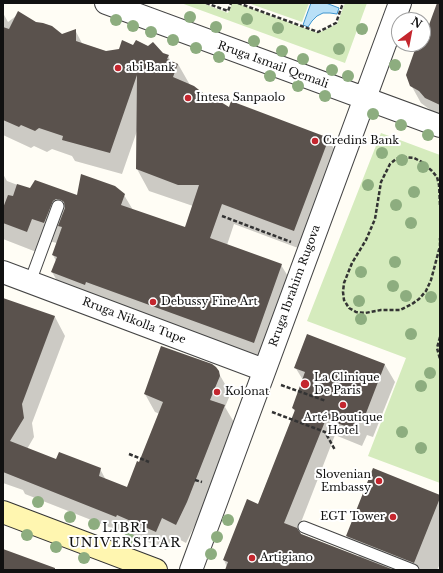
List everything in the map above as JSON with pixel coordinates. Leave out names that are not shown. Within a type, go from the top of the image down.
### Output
[{"type":"main road","points":[[3,512],[156,570]]},
{"type":"street","name":"Rruga Ismail Qemali","points":[[106,3],[142,9],[365,98],[440,126]]},
{"type":"street","name":"Rruga Ibrahim Rugova","points":[[191,570],[400,3]]},
{"type":"street","name":"Rruga Nikolla Tupe","points":[[3,272],[264,370]]},
{"type":"lane","points":[[30,282],[58,206]]},
{"type":"lane","points":[[304,527],[412,570]]},
{"type":"path","points":[[206,3],[228,11],[231,3]]},
{"type":"path","points":[[238,3],[318,32],[336,23],[343,3]]},
{"type":"path","points":[[440,205],[437,177],[426,165],[414,158],[403,157],[396,159],[390,164],[381,182],[376,219],[366,240],[352,263],[344,282],[342,292],[344,300],[349,308],[356,312],[365,313],[405,308],[418,299],[426,291],[431,280],[440,238]]},
{"type":"path","points":[[222,216],[288,240]]},
{"type":"path","points":[[436,258],[440,259]]},
{"type":"path","points":[[440,337],[437,348],[440,359]]},
{"type":"path","points":[[281,384],[326,401]]},
{"type":"path","points":[[252,404],[325,432],[336,450]]},
{"type":"path","points":[[129,454],[150,462]]},
{"type":"green space","points":[[181,3],[202,3],[228,13],[232,3],[236,3],[318,33],[337,24],[345,3],[367,3],[345,63]]},
{"type":"green space","points":[[248,3],[309,3],[302,22]]},
{"type":"green space","points":[[381,133],[440,155],[440,483],[368,456],[406,358],[307,321]]},
{"type":"water","points":[[311,3],[326,3],[339,8],[337,14],[323,13],[317,16],[308,27],[303,25]]},
{"type":"building","points":[[437,3],[440,3],[440,105],[425,98],[419,91],[410,86],[406,75],[414,52],[431,52],[431,19]]},
{"type":"building","points":[[18,11],[36,22],[52,26],[62,34],[76,29],[76,41],[106,51],[119,49],[122,40],[133,45],[136,40],[148,46],[153,42],[163,53],[169,55],[167,59],[178,64],[173,77],[194,86],[208,97],[211,96],[229,107],[231,101],[329,138],[294,231],[222,204],[210,238],[282,264],[254,343],[86,282],[85,285],[51,272],[57,257],[52,255],[62,227],[58,226],[65,208],[64,202],[61,200],[56,199],[53,201],[44,223],[32,219],[27,232],[3,223],[3,208],[8,195],[13,196],[17,184],[30,188],[35,180],[77,195],[81,174],[115,186],[125,194],[121,205],[185,227],[199,185],[178,185],[136,169],[137,75],[110,153],[62,140],[63,136],[39,128],[35,131],[21,125],[19,127],[3,120],[3,27],[9,29]]},
{"type":"building","points":[[3,298],[55,316],[22,404],[24,418],[10,441],[56,459],[59,452],[101,468],[99,476],[127,487],[137,461],[139,462],[163,402],[144,394],[161,346],[212,364],[216,367],[220,376],[210,400],[225,405],[187,502],[176,525],[162,518],[156,532],[117,515],[116,517],[3,472]]},
{"type":"building","points":[[307,334],[385,364],[363,421],[357,418],[353,429],[326,419],[284,523],[297,528],[301,534],[394,570],[225,570],[228,562],[223,560],[247,499],[258,504],[295,410],[292,408],[305,372],[294,368]]},
{"type":"building","name":"EGT Tower","points":[[373,468],[440,495],[414,563],[346,536]]},
{"type":"building","points":[[3,549],[55,568],[55,570],[3,570]]},
{"type":"place","name":"abi Bank","points":[[118,68]]},
{"type":"place","name":"Intesa Sanpaolo","points":[[188,98]]},
{"type":"place","name":"Credins Bank","points":[[315,141]]},
{"type":"place","name":"Debussy Fine Art","points":[[153,302]]},
{"type":"place","name":"La Clinique De Paris","points":[[305,384]]},
{"type":"place","name":"Kolonat","points":[[217,392]]},
{"type":"place","name":"Arté Boutique Hotel","points":[[343,405]]},
{"type":"place","name":"Slovenian Embassy","points":[[379,481]]},
{"type":"place","name":"EGT Tower","points":[[393,517]]},
{"type":"place","name":"Artigiano","points":[[252,558]]},
{"type":"district","name":"LIBRI UNIVERSITAR","points":[[125,536]]}]
